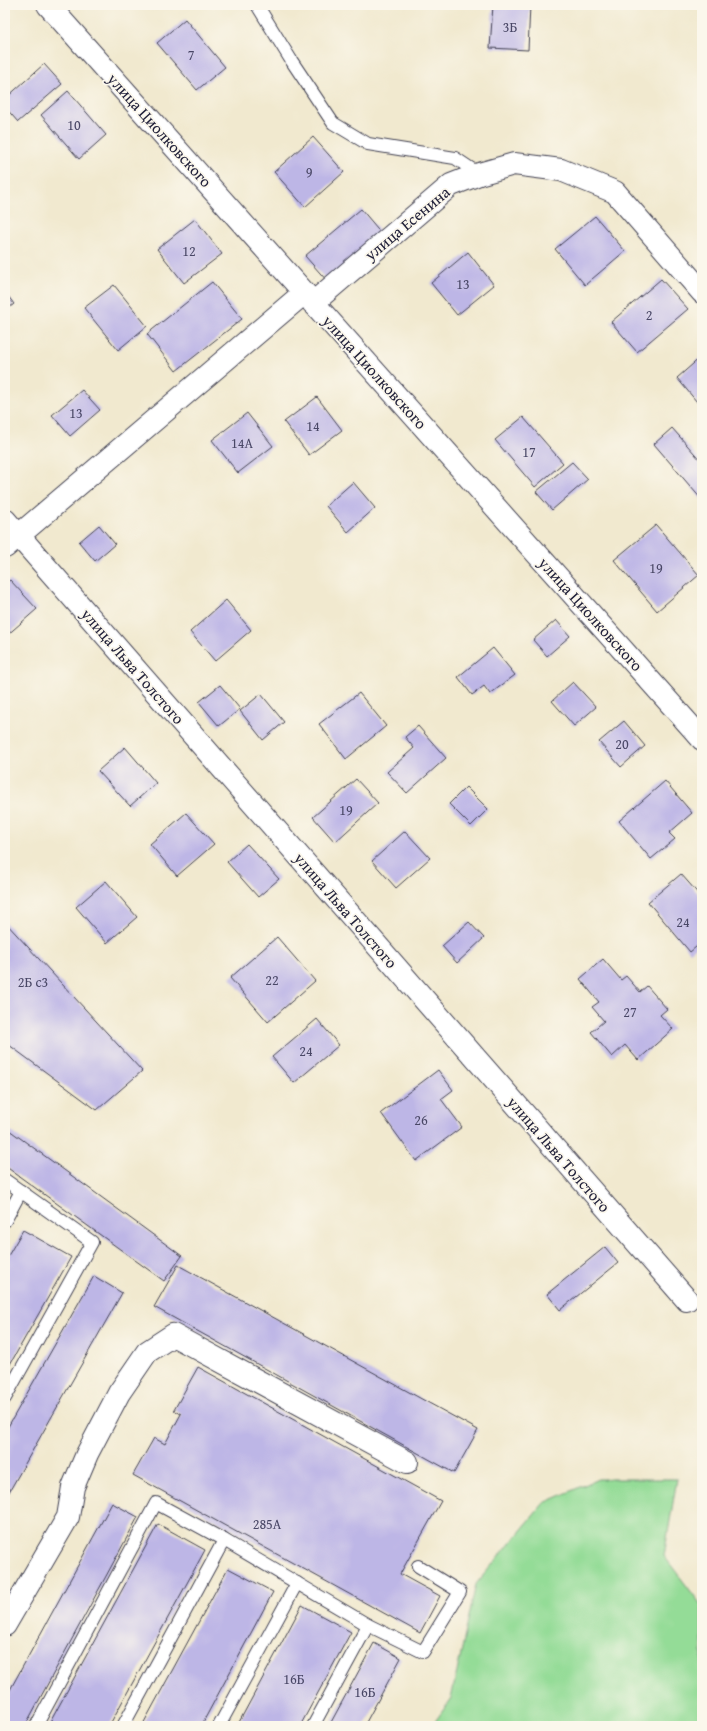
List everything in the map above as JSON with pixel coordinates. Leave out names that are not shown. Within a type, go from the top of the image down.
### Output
[{"type":"street","name":"улица Циолковского","points":[[48,5],[702,739]]},
{"type":"street","name":"улица Есенина","points":[[10,534],[452,185],[479,174],[514,164],[561,170],[615,192],[702,292]]},
{"type":"street","name":"улица Льва Толстого","points":[[10,534],[687,1300]]},
{"type":"street","points":[[5,1625],[68,1517],[73,1486],[87,1454],[119,1393],[147,1352],[173,1335],[407,1462]]},
{"type":"lane","points":[[257,5],[332,123],[368,144],[455,158],[479,174]]},
{"type":"lane","points":[[5,1180],[92,1242],[5,1398]]},
{"type":"lane","points":[[5,1221],[21,1191]]},
{"type":"lane","points":[[36,1726],[156,1503],[224,1540],[368,1625],[423,1652],[460,1592],[418,1566]]},
{"type":"lane","points":[[123,1726],[224,1540]]},
{"type":"lane","points":[[219,1726],[297,1583]]},
{"type":"lane","points":[[313,1726],[368,1625]]},
{"type":"green space","points":[[598,1479],[677,1479],[664,1556],[702,1606],[702,1726],[432,1726],[451,1699],[476,1584],[544,1503]]},
{"type":"building","points":[[493,5],[530,5],[528,50],[490,48]]},
{"type":"building","points":[[185,19],[225,67],[197,90],[157,43]]},
{"type":"building","points":[[44,64],[62,84],[18,122],[5,107],[5,99]]},
{"type":"building","points":[[68,91],[106,135],[79,159],[41,115]]},
{"type":"building","points":[[313,137],[344,172],[305,207],[274,172]]},
{"type":"building","points":[[361,209],[383,235],[328,282],[305,256]]},
{"type":"building","points":[[595,216],[625,251],[585,285],[555,249]]},
{"type":"building","points":[[195,219],[222,254],[184,283],[157,249]]},
{"type":"building","points":[[468,252],[494,285],[457,315],[431,283]]},
{"type":"building","points":[[661,279],[688,309],[637,352],[611,322]]},
{"type":"building","points":[[212,282],[242,319],[176,371],[147,334]]},
{"type":"building","points":[[114,285],[147,326],[118,350],[84,308]]},
{"type":"building","points":[[5,292],[14,304],[5,311]]},
{"type":"building","points":[[702,356],[702,408],[677,378]]},
{"type":"building","points":[[82,390],[100,410],[70,436],[52,415]]},
{"type":"building","points":[[317,397],[342,430],[309,455],[284,422]]},
{"type":"building","points":[[247,413],[273,446],[238,473],[212,440]]},
{"type":"building","points":[[523,417],[563,463],[535,487],[495,440]]},
{"type":"building","points":[[672,428],[702,462],[702,500],[654,444]]},
{"type":"building","points":[[572,462],[588,479],[552,510],[536,492]]},
{"type":"building","points":[[353,482],[375,508],[348,532],[326,506]]},
{"type":"building","points":[[99,525],[115,544],[95,561],[79,542]]},
{"type":"building","points":[[656,525],[699,575],[657,611],[614,560]]},
{"type":"building","points":[[10,580],[37,609],[5,637],[5,584]]},
{"type":"building","points":[[226,600],[251,630],[215,661],[190,632]]},
{"type":"building","points":[[556,620],[570,636],[547,656],[533,640]]},
{"type":"building","points":[[493,648],[515,675],[490,694],[484,686],[472,695],[458,677]]},
{"type":"building","points":[[573,682],[596,707],[574,726],[552,701]]},
{"type":"building","points":[[220,685],[240,709],[219,726],[199,702]]},
{"type":"building","points":[[359,693],[386,726],[346,759],[319,724]]},
{"type":"building","points":[[261,694],[284,722],[263,740],[240,711]]},
{"type":"building","points":[[624,721],[645,746],[621,767],[599,742]]},
{"type":"building","points":[[418,726],[446,758],[407,793],[387,772],[414,748],[405,737]]},
{"type":"building","points":[[125,747],[156,783],[130,806],[98,771]]},
{"type":"building","points":[[356,779],[378,803],[335,842],[313,817]]},
{"type":"building","points":[[665,781],[692,813],[669,833],[675,839],[651,859],[619,821]]},
{"type":"building","points":[[466,787],[488,809],[471,826],[449,804]]},
{"type":"building","points":[[186,813],[214,844],[177,876],[150,844]]},
{"type":"building","points":[[405,831],[430,858],[396,888],[372,861]]},
{"type":"building","points":[[247,844],[279,879],[258,897],[227,862]]},
{"type":"building","points":[[681,874],[702,898],[702,942],[690,952],[648,902]]},
{"type":"building","points":[[106,881],[137,917],[107,943],[76,907]]},
{"type":"building","points":[[5,922],[142,1071],[97,1110],[5,1042]]},
{"type":"building","points":[[469,922],[484,938],[457,963],[442,946]]},
{"type":"building","points":[[277,937],[315,981],[268,1022],[230,978]]},
{"type":"building","points":[[603,959],[621,980],[626,976],[640,992],[647,986],[667,1009],[660,1015],[673,1029],[638,1060],[625,1045],[612,1057],[591,1032],[604,1021],[592,1007],[599,1002],[580,979]]},
{"type":"building","points":[[317,1019],[339,1045],[294,1083],[272,1057]]},
{"type":"building","points":[[438,1070],[453,1090],[441,1099],[462,1127],[416,1161],[381,1113]]},
{"type":"building","points":[[5,1127],[182,1256],[164,1281],[5,1166]]},
{"type":"building","points":[[23,1230],[71,1257],[5,1373],[5,1261]]},
{"type":"building","points":[[605,1247],[618,1263],[560,1310],[547,1294]]},
{"type":"building","points":[[178,1265],[478,1430],[454,1473],[154,1307]]},
{"type":"building","points":[[94,1276],[122,1293],[5,1499],[5,1432]]},
{"type":"building","points":[[198,1367],[441,1501],[400,1574],[440,1596],[420,1633],[133,1475],[154,1438],[165,1444],[181,1414],[174,1410]]},
{"type":"building","points":[[112,1503],[138,1517],[25,1726],[5,1726],[5,1699]]},
{"type":"building","points":[[158,1524],[205,1550],[109,1726],[48,1726]]},
{"type":"building","points":[[228,1568],[273,1592],[201,1726],[142,1726]]},
{"type":"building","points":[[302,1605],[351,1632],[300,1726],[237,1726]]},
{"type":"building","points":[[374,1643],[401,1658],[364,1726],[329,1726]]}]
